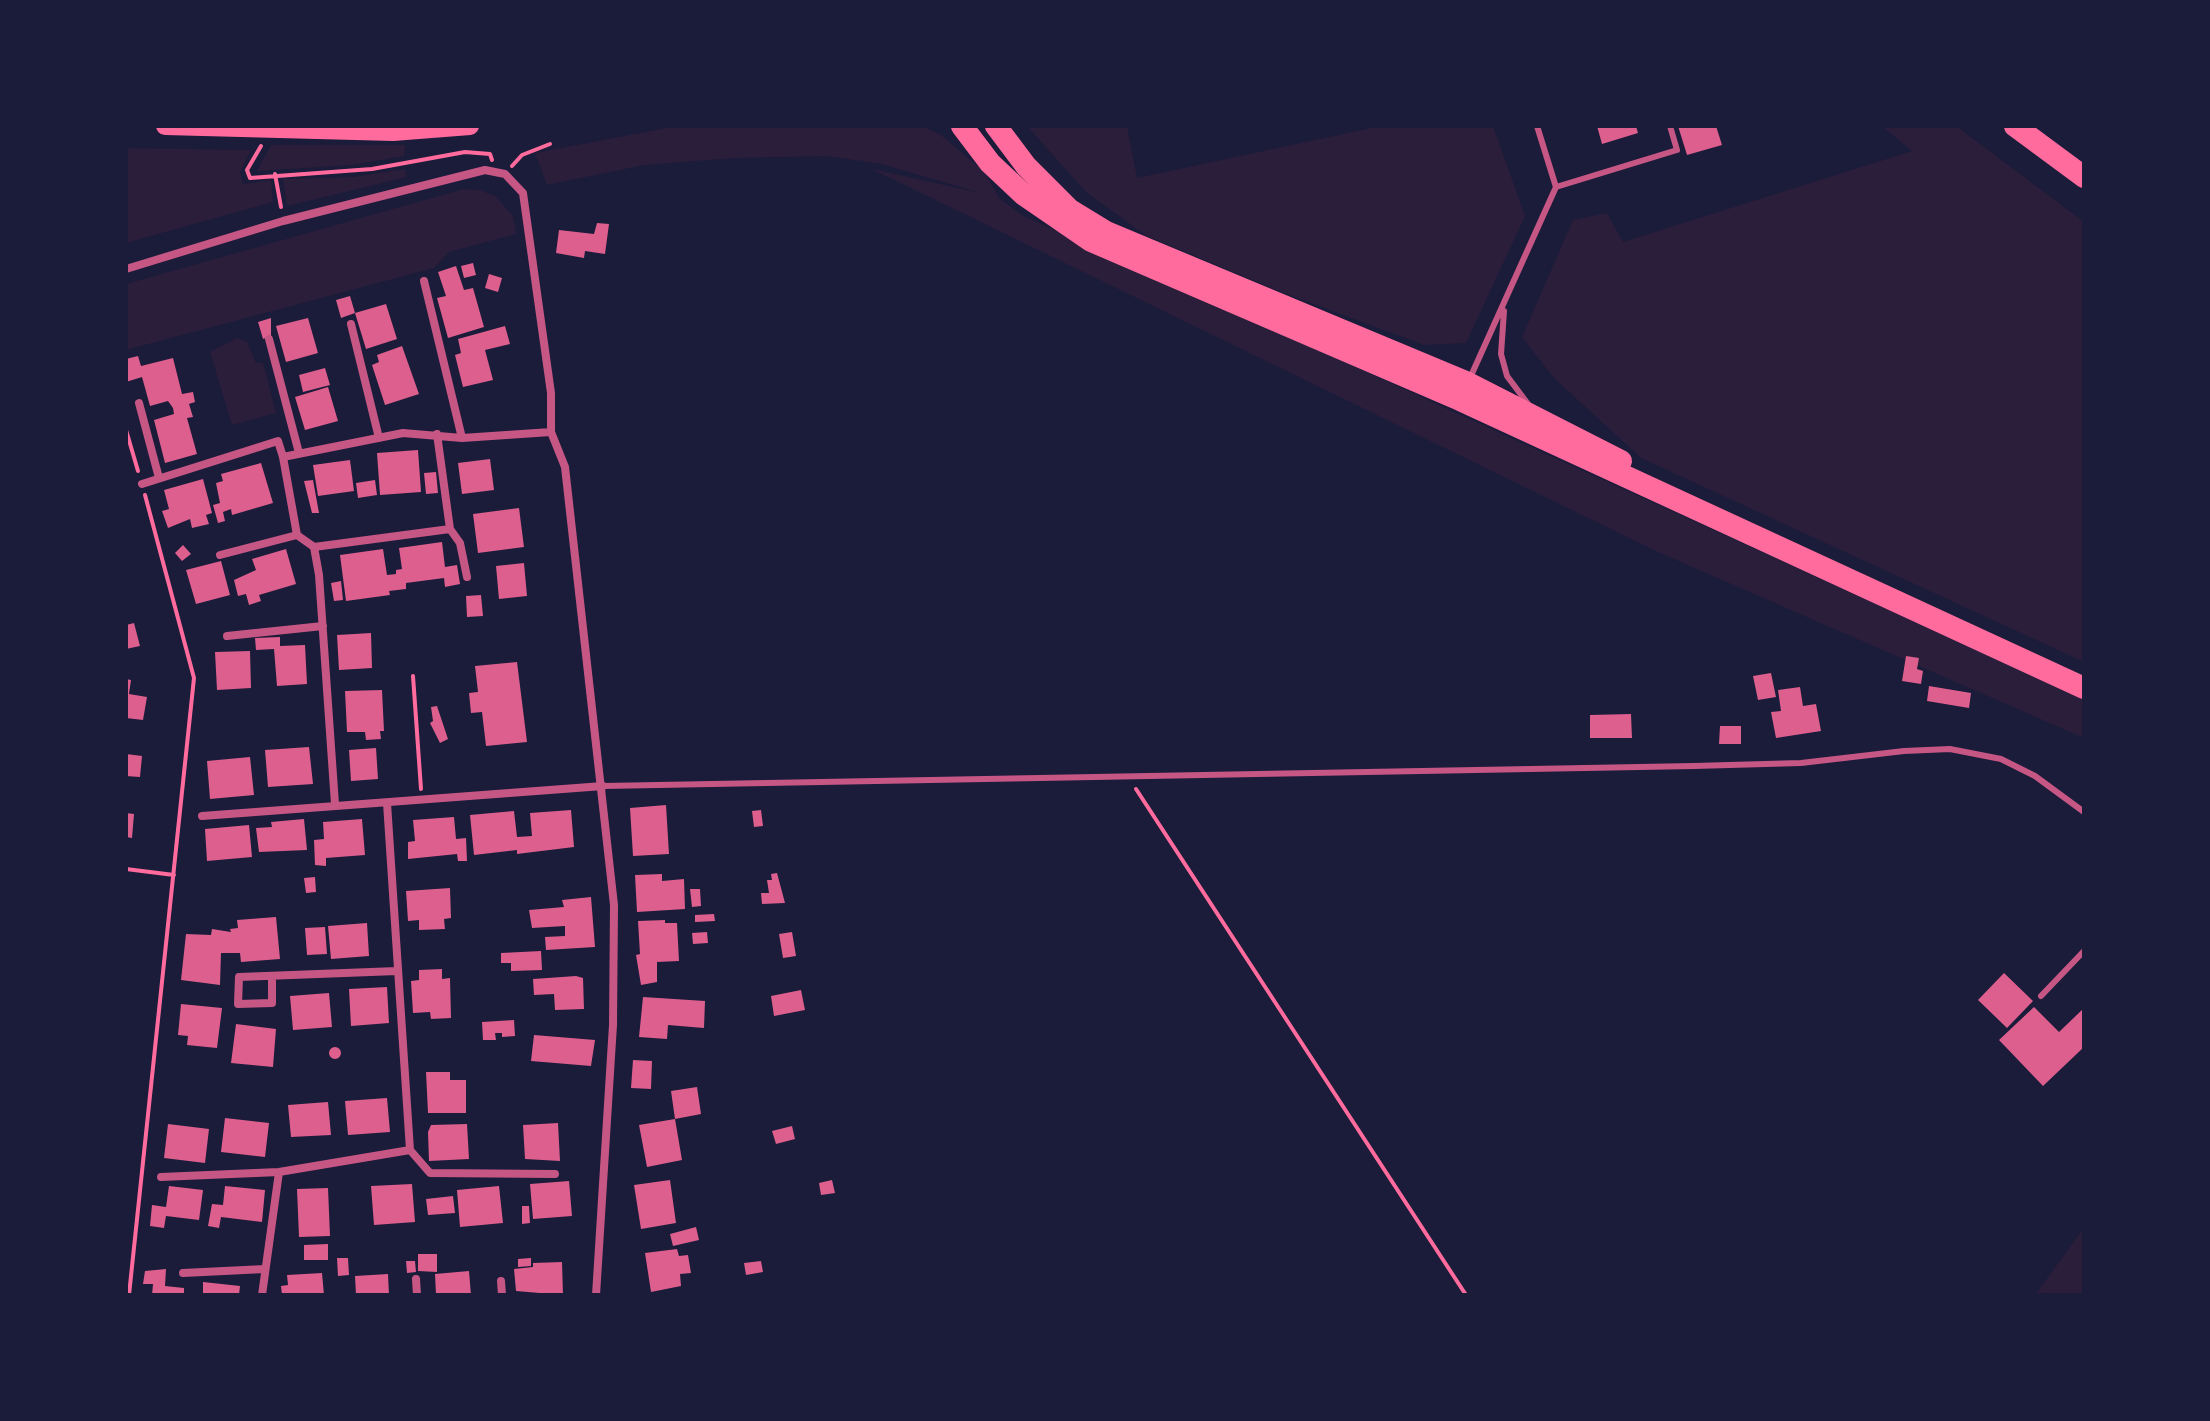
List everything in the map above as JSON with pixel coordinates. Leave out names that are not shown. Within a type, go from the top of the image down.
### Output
[{"type":"highway","points":[[962,126],[990,163],[1024,195],[1091,241],[1544,422],[1668,484],[2084,672]]},
{"type":"highway","points":[[996,126],[1026,166],[1070,210],[1106,232],[1464,392],[2084,688]]},
{"type":"highway","points":[[2015,126],[2084,177]]},
{"type":"main road","points":[[165,126],[393,132],[470,126]]},
{"type":"street","points":[[126,269],[283,221],[494,170],[505,174],[523,193],[528,206],[551,393],[551,432],[565,467],[614,905],[613,1025],[596,1295]]},
{"type":"street","points":[[424,281],[462,438]]},
{"type":"street","points":[[351,324],[379,438]]},
{"type":"street","points":[[269,339],[299,453]]},
{"type":"street","points":[[139,403],[159,478]]},
{"type":"street","points":[[283,457],[403,433],[462,438],[551,432]]},
{"type":"street","points":[[437,434],[450,529],[460,543],[467,577]]},
{"type":"street","points":[[142,484],[278,441],[297,535],[314,547],[450,529]]},
{"type":"street","points":[[220,555],[297,535]]},
{"type":"street","points":[[314,547],[323,626],[335,804]]},
{"type":"street","points":[[227,636],[323,626]]},
{"type":"street","points":[[202,816],[603,786]]},
{"type":"street","points":[[387,803],[410,1150],[430,1173],[555,1174]]},
{"type":"street","points":[[272,976],[272,1003],[238,1004],[239,977],[397,971]]},
{"type":"street","points":[[161,1177],[279,1172],[410,1150]]},
{"type":"street","points":[[262,1295],[279,1172]]},
{"type":"street","points":[[183,1273],[265,1269]]},
{"type":"street","points":[[416,1279],[417,1295]]},
{"type":"street","points":[[501,1281],[502,1295]]},
{"type":"lane","points":[[1464,392],[1556,187],[1537,126]]},
{"type":"lane","points":[[1556,187],[1677,150],[1670,126]]},
{"type":"lane","points":[[1505,302],[1501,354],[1507,376],[1544,422]]},
{"type":"lane","points":[[603,786],[1801,763],[1950,749],[2001,759],[2035,776],[2084,812]]},
{"type":"lane","points":[[2041,996],[2084,951]]},
{"type":"path","points":[[505,174],[522,155],[550,144]]},
{"type":"path","points":[[247,170],[250,178],[372,169],[465,152],[490,154],[494,170]]},
{"type":"path","points":[[275,174],[283,221]]},
{"type":"path","points":[[126,430],[194,678],[129,1295]]},
{"type":"path","points":[[413,676],[422,801]]},
{"type":"path","points":[[1128,777],[1466,1295]]},
{"type":"path","points":[[126,869],[174,875]]},
{"type":"shaded area","points":[[677,126],[922,126],[941,135],[984,171],[1000,199],[1022,215],[2084,699],[2084,738],[1658,552],[872,169],[980,193],[882,164],[827,156],[735,158],[644,165],[547,185],[535,153]]},
{"type":"shaded area","points":[[1027,126],[1127,126],[1137,178],[1381,126],[1493,126],[1525,216],[1466,343],[1424,345],[1284,293],[1145,235],[1086,192]]},
{"type":"shaded area","points":[[1882,126],[1956,126],[2084,222],[2084,662],[1641,458],[1553,377],[1522,337],[1573,220],[1607,213],[1623,242],[1912,151]]},
{"type":"shaded area","points":[[271,145],[405,145],[404,156],[352,165],[257,171]]},
{"type":"shaded area","points":[[126,148],[251,150],[240,172],[243,184],[271,180],[273,202],[126,243]]},
{"type":"shaded area","points":[[405,169],[407,177],[287,206],[283,179],[353,177]]},
{"type":"shaded area","points":[[464,189],[480,190],[495,196],[513,216],[516,234],[449,252],[434,268],[126,350],[126,284]]},
{"type":"shaded area","points":[[237,338],[247,342],[256,363],[263,363],[276,413],[232,425],[210,352]]},
{"type":"shaded area","points":[[2084,1228],[2084,1295],[2035,1295]]},
{"type":"building","points":[[1597,126],[1636,126],[1638,133],[1602,144]]},
{"type":"building","points":[[1678,126],[1716,126],[1722,145],[1687,155]]},
{"type":"building","points":[[597,223],[609,224],[605,254],[585,251],[584,258],[556,253],[559,230],[594,234]]},
{"type":"building","points":[[473,263],[476,275],[464,278],[461,266]]},
{"type":"building","points":[[456,266],[464,290],[473,288],[484,327],[448,338],[437,298],[446,296],[438,272]]},
{"type":"building","points":[[489,274],[502,278],[498,292],[485,288]]},
{"type":"building","points":[[350,296],[355,313],[341,318],[336,300]]},
{"type":"building","points":[[386,304],[397,339],[366,349],[355,313]]},
{"type":"building","points":[[271,318],[271,336],[263,339],[258,322]]},
{"type":"building","points":[[308,318],[318,353],[286,362],[276,326]]},
{"type":"building","points":[[505,326],[510,344],[485,350],[493,380],[463,387],[455,355],[461,353],[458,339]]},
{"type":"building","points":[[402,346],[419,394],[385,405],[372,365],[379,362],[377,355]]},
{"type":"building","points":[[138,356],[141,366],[173,358],[182,394],[193,392],[195,402],[189,404],[193,417],[187,418],[197,454],[165,463],[154,420],[174,414],[173,408],[168,401],[150,406],[142,377],[126,382],[126,359]]},
{"type":"building","points":[[325,368],[330,385],[303,392],[299,375]]},
{"type":"building","points":[[328,387],[338,421],[305,430],[295,397]]},
{"type":"building","points":[[418,450],[421,492],[380,495],[377,453]]},
{"type":"building","points":[[490,459],[494,490],[462,494],[458,463]]},
{"type":"building","points":[[350,460],[354,491],[318,496],[313,465]]},
{"type":"building","points":[[261,463],[273,503],[232,515],[231,509],[223,512],[225,521],[218,523],[213,505],[220,503],[216,483],[223,481],[221,474]]},
{"type":"building","points":[[436,472],[438,493],[426,494],[424,473]]},
{"type":"building","points":[[203,479],[212,513],[206,515],[209,524],[192,528],[190,519],[168,528],[162,511],[169,509],[164,490]]},
{"type":"building","points":[[313,480],[319,513],[312,513],[304,481]]},
{"type":"building","points":[[375,480],[377,495],[358,498],[356,483]]},
{"type":"building","points":[[519,508],[524,547],[478,553],[473,514]]},
{"type":"building","points":[[442,542],[445,567],[457,565],[460,584],[445,587],[444,578],[406,583],[406,589],[389,591],[390,595],[346,601],[340,555],[383,549],[387,575],[396,574],[396,570],[402,569],[399,548]]},
{"type":"building","points":[[183,545],[191,554],[182,561],[175,553]]},
{"type":"building","points":[[286,549],[296,584],[259,595],[261,601],[249,605],[246,594],[238,596],[234,580],[256,570],[252,559]]},
{"type":"building","points":[[221,561],[230,595],[196,604],[186,570]]},
{"type":"building","points":[[524,563],[527,596],[499,599],[496,566]]},
{"type":"building","points":[[341,581],[343,600],[334,601],[331,583]]},
{"type":"building","points":[[481,595],[483,616],[467,617],[466,596]]},
{"type":"building","points":[[134,623],[140,646],[126,649],[126,625]]},
{"type":"building","points":[[371,633],[372,668],[339,670],[337,635]]},
{"type":"building","points":[[280,637],[280,646],[305,645],[307,684],[277,686],[274,649],[256,650],[255,638]]},
{"type":"building","points":[[250,651],[251,688],[217,690],[215,652]]},
{"type":"building","points":[[1906,656],[1919,658],[1917,669],[1923,671],[1921,684],[1902,681]]},
{"type":"building","points":[[517,662],[527,742],[486,746],[482,712],[471,713],[469,693],[478,692],[475,666]]},
{"type":"building","points":[[1771,673],[1776,697],[1758,700],[1753,676]]},
{"type":"building","points":[[126,679],[131,680],[129,694],[147,697],[143,720],[126,718]]},
{"type":"building","points":[[1929,686],[1971,693],[1969,708],[1927,701]]},
{"type":"building","points":[[1800,687],[1803,706],[1816,704],[1821,731],[1776,738],[1771,712],[1781,711],[1778,690]]},
{"type":"building","points":[[382,690],[384,731],[380,731],[381,739],[366,740],[365,732],[347,732],[345,691]]},
{"type":"building","points":[[437,706],[448,739],[440,743],[430,723],[433,721],[431,707]]},
{"type":"building","points":[[1631,714],[1632,738],[1590,738],[1590,715]]},
{"type":"building","points":[[1720,726],[1741,726],[1741,744],[1719,744]]},
{"type":"building","points":[[309,747],[313,784],[268,787],[265,750]]},
{"type":"building","points":[[376,748],[378,779],[351,781],[349,750]]},
{"type":"building","points":[[126,754],[142,756],[140,777],[126,776]]},
{"type":"building","points":[[250,757],[254,795],[210,799],[207,761]]},
{"type":"building","points":[[666,805],[669,854],[633,856],[630,808]]},
{"type":"building","points":[[571,810],[574,847],[517,854],[517,850],[474,855],[470,815],[514,811],[517,837],[532,836],[530,813]]},
{"type":"building","points":[[761,810],[763,826],[754,827],[752,811]]},
{"type":"building","points":[[126,813],[134,814],[132,838],[126,837]]},
{"type":"building","points":[[454,817],[456,839],[466,838],[467,861],[458,861],[457,854],[408,859],[408,842],[415,841],[413,820]]},
{"type":"building","points":[[304,819],[307,850],[259,852],[256,828],[272,827],[271,822]]},
{"type":"building","points":[[362,819],[365,855],[326,858],[326,866],[315,865],[314,840],[324,839],[323,822]]},
{"type":"building","points":[[249,825],[252,857],[207,861],[205,829]]},
{"type":"building","points":[[777,873],[785,903],[762,904],[761,893],[769,893],[767,880],[772,880],[771,874]]},
{"type":"building","points":[[662,874],[662,881],[684,879],[685,909],[637,912],[635,875]]},
{"type":"building","points":[[315,877],[316,892],[306,893],[304,878]]},
{"type":"building","points":[[450,888],[451,918],[444,919],[445,929],[419,930],[419,920],[408,921],[406,891]]},
{"type":"building","points":[[690,889],[700,889],[701,906],[692,907]]},
{"type":"building","points":[[591,897],[595,947],[546,950],[545,937],[565,936],[565,926],[532,928],[529,910],[564,907],[562,900]]},
{"type":"building","points":[[714,914],[715,921],[695,922],[695,915]]},
{"type":"building","points":[[276,917],[280,959],[241,962],[240,953],[221,953],[220,985],[181,980],[186,934],[211,935],[212,929],[231,932],[230,929],[238,928],[237,920]]},
{"type":"building","points":[[665,920],[665,923],[677,923],[679,961],[657,962],[657,982],[641,985],[636,955],[640,954],[638,921]]},
{"type":"building","points":[[367,923],[369,956],[331,959],[328,926]]},
{"type":"building","points":[[325,927],[327,954],[307,955],[305,928]]},
{"type":"building","points":[[707,932],[708,943],[693,944],[692,933]]},
{"type":"building","points":[[792,932],[796,956],[783,958],[779,934]]},
{"type":"building","points":[[541,951],[542,970],[511,971],[511,963],[501,963],[501,953]]},
{"type":"building","points":[[442,969],[442,979],[450,978],[451,1018],[431,1019],[430,1012],[413,1013],[411,981],[419,980],[419,970]]},
{"type":"building","points":[[2004,973],[2033,1001],[2007,1028],[1978,1000]]},
{"type":"building","points":[[583,978],[584,1009],[555,1010],[554,994],[534,995],[533,979]]},
{"type":"building","points":[[387,987],[389,1023],[351,1026],[349,989]]},
{"type":"building","points":[[801,990],[805,1010],[774,1016],[771,996]]},
{"type":"building","points":[[329,993],[332,1027],[293,1030],[290,996]]},
{"type":"building","points":[[643,997],[705,1001],[704,1028],[668,1025],[667,1039],[639,1037]]},
{"type":"building","points":[[181,1004],[222,1008],[217,1048],[187,1045],[188,1036],[178,1035]]},
{"type":"building","points":[[2034,1007],[2059,1032],[2084,1008],[2084,1047],[2043,1086],[1999,1040]]},
{"type":"building","points":[[514,1020],[515,1036],[502,1037],[502,1033],[495,1033],[496,1040],[483,1040],[482,1022]]},
{"type":"building","points":[[236,1024],[276,1029],[273,1067],[231,1063]]},
{"type":"building","points":[[534,1035],[595,1040],[591,1066],[531,1061]]},
{"type":"building","points":[[335,1047],[341,1053],[335,1059],[329,1053]]},
{"type":"building","points":[[633,1060],[652,1061],[651,1089],[631,1088]]},
{"type":"building","points":[[426,1072],[450,1072],[450,1080],[466,1080],[466,1113],[428,1113]]},
{"type":"building","points":[[697,1087],[701,1114],[675,1119],[671,1091]]},
{"type":"building","points":[[387,1098],[390,1132],[348,1135],[345,1101]]},
{"type":"building","points":[[328,1102],[331,1135],[291,1137],[288,1105]]},
{"type":"building","points":[[225,1118],[269,1123],[265,1157],[221,1152]]},
{"type":"building","points":[[675,1119],[682,1160],[647,1167],[639,1125]]},
{"type":"building","points":[[558,1123],[560,1161],[525,1159],[523,1125]]},
{"type":"building","points":[[168,1124],[209,1129],[205,1163],[164,1158]]},
{"type":"building","points":[[467,1124],[469,1159],[429,1161],[428,1132],[431,1125]]},
{"type":"building","points":[[792,1126],[795,1139],[776,1144],[772,1131]]},
{"type":"building","points":[[670,1180],[676,1223],[641,1229],[634,1185]]},
{"type":"building","points":[[832,1180],[835,1193],[821,1195],[819,1183]]},
{"type":"building","points":[[569,1181],[572,1216],[533,1219],[530,1184]]},
{"type":"building","points":[[412,1184],[415,1222],[374,1225],[371,1186]]},
{"type":"building","points":[[169,1186],[203,1190],[199,1220],[166,1216],[164,1228],[150,1226],[152,1205],[166,1207]]},
{"type":"building","points":[[225,1186],[265,1190],[262,1222],[221,1217],[219,1228],[208,1226],[212,1204],[223,1205]]},
{"type":"building","points":[[499,1186],[503,1223],[460,1227],[457,1190]]},
{"type":"building","points":[[328,1188],[330,1236],[299,1237],[297,1189]]},
{"type":"building","points":[[453,1196],[455,1213],[428,1215],[426,1199]]},
{"type":"building","points":[[522,1206],[529,1206],[530,1223],[522,1224]]},
{"type":"building","points":[[696,1227],[699,1240],[673,1246],[670,1234]]},
{"type":"building","points":[[328,1244],[328,1260],[304,1260],[304,1245]]},
{"type":"building","points":[[677,1249],[679,1256],[688,1255],[691,1273],[680,1274],[681,1286],[651,1292],[645,1253]]},
{"type":"building","points":[[418,1254],[437,1254],[437,1272],[418,1271]]},
{"type":"building","points":[[337,1258],[348,1258],[349,1275],[338,1276]]},
{"type":"building","points":[[531,1258],[531,1266],[518,1267],[518,1259]]},
{"type":"building","points":[[406,1261],[415,1261],[416,1272],[407,1273]]},
{"type":"building","points":[[761,1261],[763,1272],[746,1275],[744,1263]]},
{"type":"building","points":[[562,1262],[563,1295],[516,1291],[514,1269],[533,1267],[533,1263]]},
{"type":"building","points":[[166,1269],[165,1286],[184,1288],[184,1295],[152,1295],[153,1284],[143,1284],[145,1271]]},
{"type":"building","points":[[469,1271],[471,1295],[436,1295],[435,1274]]},
{"type":"building","points":[[322,1273],[324,1295],[282,1295],[281,1286],[288,1285],[287,1275]]},
{"type":"building","points":[[388,1274],[389,1295],[356,1295],[355,1276]]},
{"type":"building","points":[[203,1282],[240,1286],[239,1295],[203,1295]]}]
